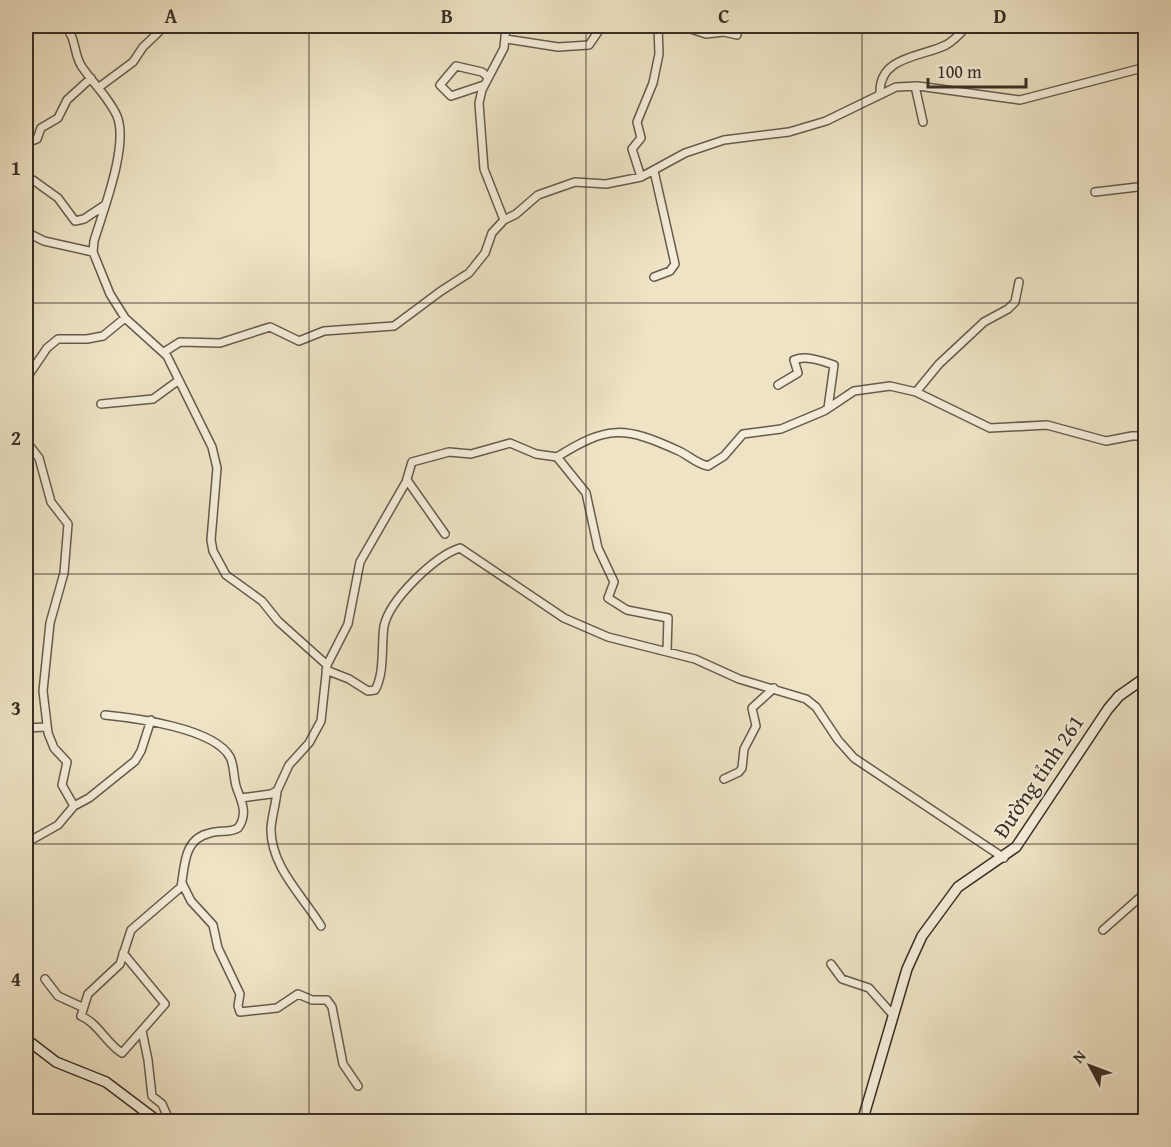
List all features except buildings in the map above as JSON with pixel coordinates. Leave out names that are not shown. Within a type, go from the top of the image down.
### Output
[{"type":"main road","name":"Đường tỉnh 261","points":[[862,1122],[909,962],[929,925],[958,887],[1004,858],[1021,841],[1108,709],[1119,696],[1146,676]]},
{"type":"main road","points":[[26,1039],[56,1062],[106,1083],[145,1117],[159,1122]]},
{"type":"street","points":[[64,26],[72,36],[79,62],[115,111],[120,126],[119,149],[93,252],[107,288],[125,318],[164,351],[216,456],[215,515],[211,540],[223,571],[262,601],[278,621],[327,667],[368,692],[375,690],[384,625],[400,595],[413,580],[460,548],[564,618],[608,637],[695,658],[747,682],[806,699],[816,707],[838,740],[854,758],[1004,858]]},
{"type":"street","points":[[98,88],[133,62],[140,50],[165,26]]},
{"type":"street","points":[[504,220],[484,169],[479,103],[484,85],[504,48],[506,26]]},
{"type":"street","points":[[506,39],[521,39],[558,47],[589,45],[602,26]]},
{"type":"street","points":[[641,177],[632,149],[641,138],[637,122],[653,83],[659,54],[658,26]]},
{"type":"street","points":[[682,26],[706,34],[724,32],[737,35]]},
{"type":"street","points":[[880,93],[881,80],[892,66],[915,54],[947,44],[967,26]]},
{"type":"street","points":[[484,85],[451,96],[440,85],[456,66],[479,71],[488,77]]},
{"type":"street","points":[[164,351],[180,342],[220,343],[252,334],[264,328],[275,329],[299,341],[324,331],[394,326],[469,273],[485,253],[492,233],[504,220],[516,214],[538,195],[575,182],[606,184],[641,177],[685,153],[724,140],[789,132],[826,121],[896,87],[915,86],[1020,100],[1146,67]]},
{"type":"street","points":[[26,143],[37,140],[41,128],[58,118],[66,102],[91,78]]},
{"type":"street","points":[[915,86],[923,122]]},
{"type":"street","points":[[654,171],[675,264],[670,271],[654,277]]},
{"type":"street","points":[[33,180],[58,198],[75,220],[84,219],[105,205]]},
{"type":"street","points":[[1095,192],[1146,186]]},
{"type":"street","points":[[26,232],[44,241],[93,252]]},
{"type":"street","points":[[916,392],[939,364],[984,322],[1008,309],[1015,302],[1018,282]]},
{"type":"street","points":[[27,374],[47,348],[58,339],[87,339],[103,336],[125,318]]},
{"type":"street","points":[[778,385],[798,373],[794,360],[796,358],[810,358],[834,365],[828,408]]},
{"type":"street","points":[[101,404],[153,399],[179,380]]},
{"type":"street","points":[[321,926],[285,873],[276,850],[271,828],[277,791],[289,765],[309,743],[321,721],[327,667],[348,624],[360,562],[407,480],[412,462],[449,452],[471,454],[514,443],[536,454],[557,457],[573,446],[614,432],[652,439],[708,466],[724,456],[744,434],[781,429],[828,408],[843,396],[864,388],[890,386],[916,392],[990,428],[1047,425],[1106,441],[1127,436],[1146,436]]},
{"type":"street","points":[[26,441],[39,458],[51,502],[68,524],[64,573],[50,623],[43,691],[46,727],[54,747],[67,762],[61,782],[74,806]]},
{"type":"street","points":[[557,457],[586,493],[598,548],[615,582],[608,598],[627,610],[668,618],[667,651]]},
{"type":"street","points":[[407,480],[445,534]]},
{"type":"street","points":[[724,779],[742,768],[744,749],[756,726],[752,708],[768,696],[774,688]]},
{"type":"street","points":[[105,715],[169,724],[221,747],[231,758],[241,798],[242,824],[234,831],[210,833],[192,845],[182,866],[182,883],[178,891],[131,930],[117,969],[88,994],[81,1016],[92,1022],[101,1035],[120,1052],[124,1052],[165,1004],[123,953]]},
{"type":"street","points":[[26,843],[58,825],[74,806],[89,798],[135,761],[141,751],[151,720]]},
{"type":"street","points":[[26,728],[46,727]]},
{"type":"street","points":[[241,798],[277,791]]},
{"type":"street","points":[[182,883],[192,901],[213,925],[218,948],[241,996],[238,1006],[240,1012],[277,1008],[298,994],[312,1000],[327,1000],[332,1007],[344,1064],[358,1086]]},
{"type":"street","points":[[1102,930],[1146,892]]},
{"type":"street","points":[[831,964],[842,979],[869,988],[893,1016]]},
{"type":"street","points":[[45,978],[58,996],[82,1007]]},
{"type":"street","points":[[142,1031],[152,1096],[162,1104],[170,1122]]}]
